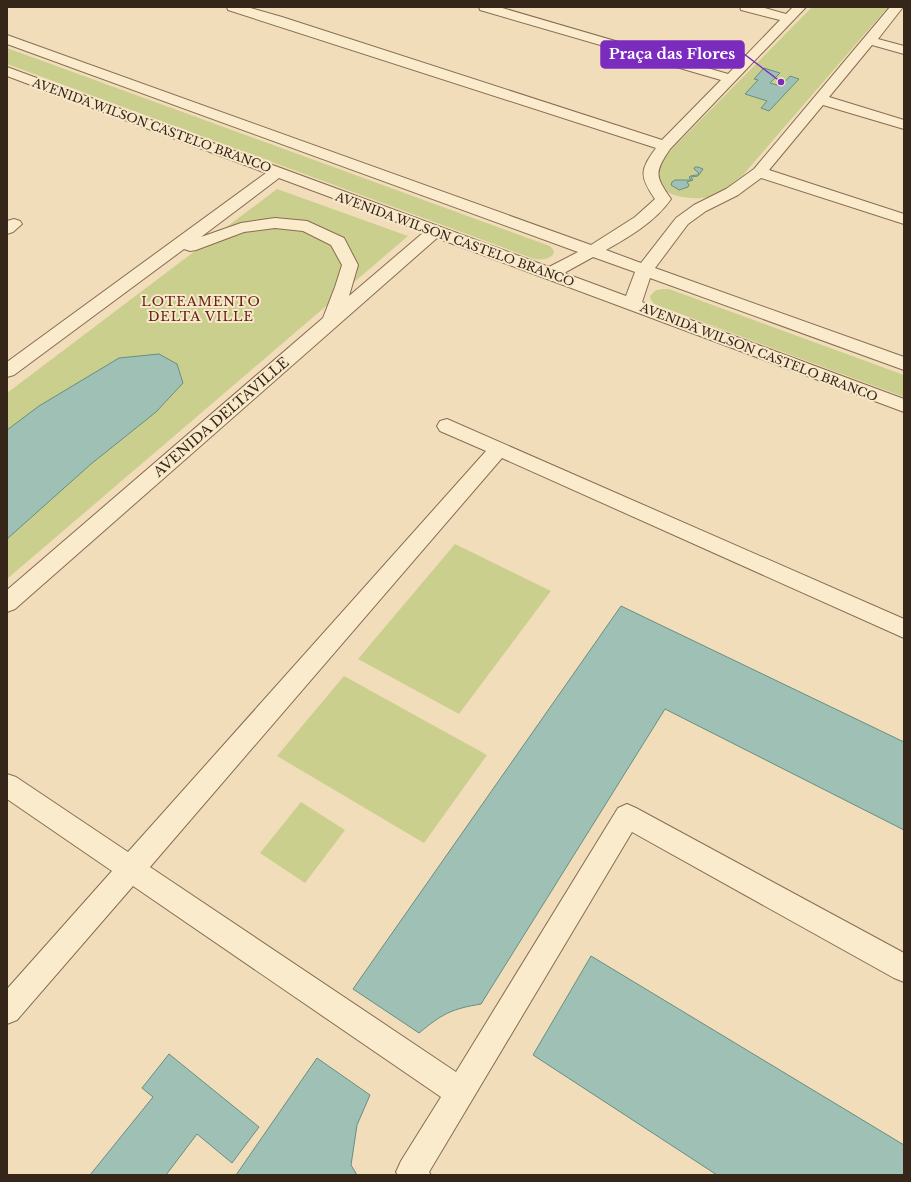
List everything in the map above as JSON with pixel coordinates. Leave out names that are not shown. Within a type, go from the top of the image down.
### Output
[{"type":"street","points":[[232,7],[277,20],[664,146]]},
{"type":"street","points":[[485,7],[731,79]]},
{"type":"street","points":[[746,7],[788,18]]},
{"type":"street","points":[[673,204],[650,182],[650,166],[664,146],[800,7]]},
{"type":"street","points":[[632,304],[644,270],[682,221],[700,208],[732,192],[759,172],[896,7]]},
{"type":"street","points":[[277,20],[290,11]]},
{"type":"street","points":[[7,39],[904,364]]},
{"type":"street","points":[[868,40],[904,50]]},
{"type":"street","name":"AVENIDA WILSON CASTELO BRANCO","points":[[7,71],[904,406]]},
{"type":"street","points":[[820,99],[904,125]]},
{"type":"street","points":[[7,371],[278,172]]},
{"type":"street","points":[[759,172],[904,219]]},
{"type":"street","points":[[549,274],[634,226],[656,209],[673,204],[700,208]]},
{"type":"street","points":[[166,255],[241,228],[275,223],[307,226],[338,242],[350,265],[344,287],[330,323]]},
{"type":"street","name":"AVENIDA DELTAVILLE","points":[[7,604],[436,231]]},
{"type":"street","points":[[447,426],[904,629]]},
{"type":"street","points":[[7,1010],[499,449]]},
{"type":"street","points":[[7,785],[460,1092]]},
{"type":"street","points":[[415,1175],[412,1172],[627,816],[904,968]]},
{"type":"green space","points":[[812,7],[888,7],[743,175],[722,191],[710,197],[687,198],[666,191],[660,184],[655,173],[664,157]]},
{"type":"green space","points":[[7,48],[550,246],[554,253],[545,259],[534,259],[7,64]]},
{"type":"green space","points":[[277,189],[408,236],[7,579],[7,393]]},
{"type":"green space","points":[[669,289],[904,375],[904,397],[654,304],[650,296],[656,290]]},
{"type":"green space","points":[[455,544],[551,591],[459,714],[358,659]]},
{"type":"green space","points":[[344,676],[487,755],[424,843],[277,756]]},
{"type":"green space","points":[[301,802],[345,830],[305,883],[260,853]]},
{"type":"water","points":[[764,68],[780,73],[770,83],[781,86],[790,76],[799,79],[769,111],[761,108],[767,101],[745,94],[758,80],[754,79]]},
{"type":"water","points":[[695,167],[703,169],[698,176],[691,177],[693,180],[687,182],[689,185],[688,187],[679,190],[671,185],[675,180],[691,180],[689,177],[699,173],[694,169]]},
{"type":"water","points":[[159,354],[177,364],[183,383],[156,412],[91,464],[7,539],[7,430],[39,406],[119,358]]},
{"type":"water","points":[[621,606],[904,742],[904,830],[665,709],[481,1004],[447,1013],[419,1033],[353,989]]},
{"type":"water","points":[[591,956],[904,1145],[904,1175],[717,1175],[533,1055]]},
{"type":"water","points":[[169,1054],[259,1127],[232,1163],[197,1134],[166,1175],[90,1175],[153,1097],[142,1088]]},
{"type":"water","points":[[317,1058],[370,1095],[357,1125],[351,1165],[357,1175],[236,1175]]},
{"type":"place","name":"Praça das Flores","points":[[781,82]]},
{"type":"district","name":"LOTEAMENTO DELTA VILLE","points":[[201,308]]}]
